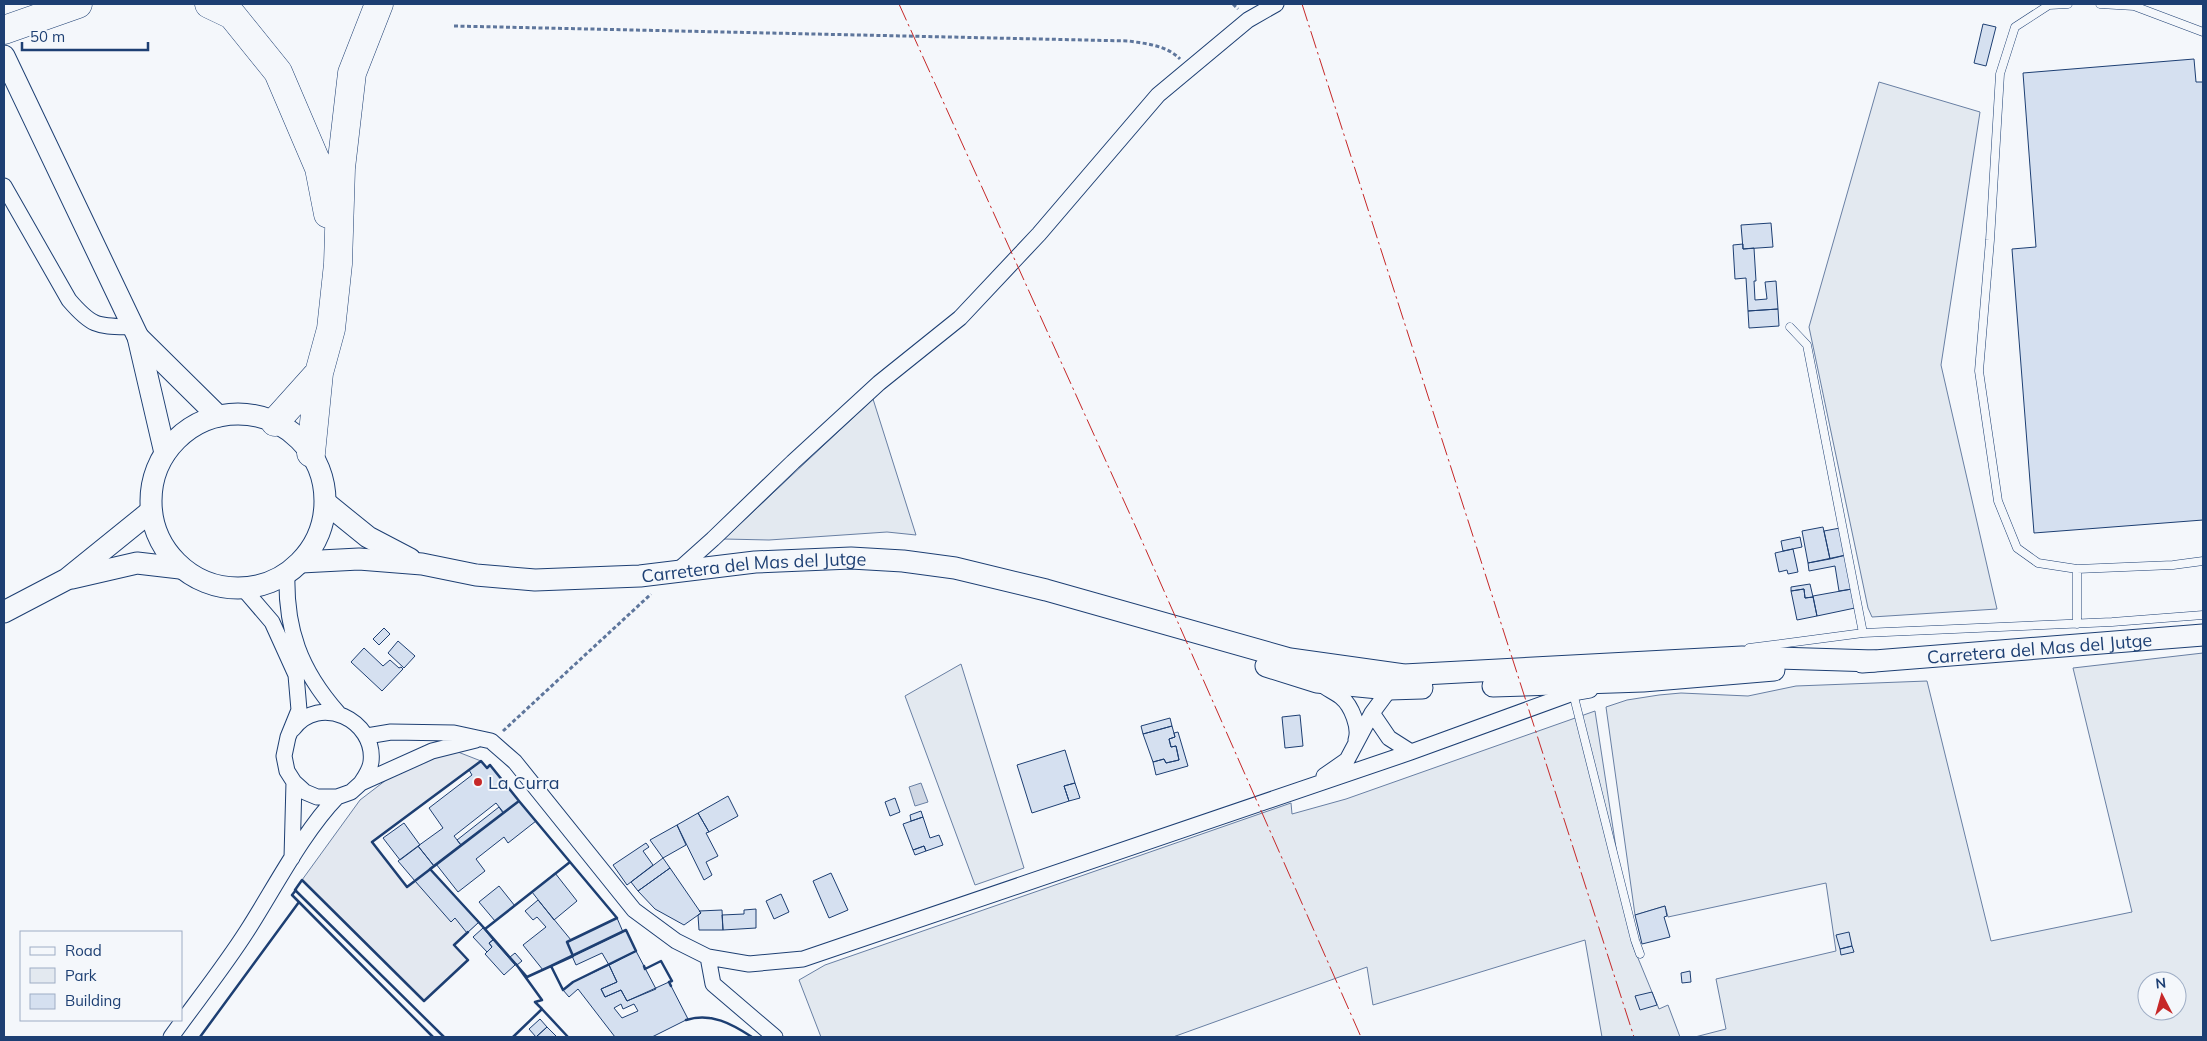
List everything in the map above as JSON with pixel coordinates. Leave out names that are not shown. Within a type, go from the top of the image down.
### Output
[{"type":"highway","points":[[4,17],[42,4]]},
{"type":"highway","points":[[4,30],[78,4]]},
{"type":"highway","points":[[209,4],[232,15],[278,72],[319,168],[338,264]]},
{"type":"highway","points":[[311,453],[319,373],[331,329],[338,264],[341,168],[352,73],[379,4]]},
{"type":"highway","points":[[276,422],[319,373]]},
{"type":"street","points":[[675,573],[879,383],[960,318],[1039,234],[1158,96],[1248,20],[1276,4]]},
{"type":"street","points":[[4,56],[136,332],[165,453]]},
{"type":"street","points":[[4,186],[69,300],[82,315],[99,326],[136,332],[218,416]]},
{"type":"street","points":[[67,579],[137,563],[180,568],[207,583],[235,589],[271,582],[294,567],[318,537],[326,503],[321,473],[311,453],[290,431],[276,422],[246,414],[218,416],[190,428],[165,453],[152,480],[150,511],[159,540],[180,568]]},
{"type":"street","name":"Carretera del Mas del Jutge","points":[[326,503],[368,537],[422,564]]},
{"type":"street","points":[[4,612],[67,579],[150,511]]},
{"type":"street","name":"Carretera del Mas del Jutge","points":[[294,567],[359,558],[422,564],[476,576],[536,580],[675,573],[754,562],[851,558],[903,561],[956,568],[1046,590],[1082,601]]},
{"type":"street","points":[[294,567],[286,590],[291,630],[313,683],[338,713],[358,724],[367,736],[371,762],[361,783]]},
{"type":"street","points":[[242,587],[272,622],[296,675],[299,710],[288,737],[284,756],[287,771],[294,782],[305,792],[318,797],[337,798]]},
{"type":"street","points":[[1082,601],[1202,646],[1317,682],[1343,698],[1359,732],[1355,746]]},
{"type":"street","points":[[1082,601],[1290,659],[1397,682]]},
{"type":"street","name":"Carretera del Mas del Jutge","points":[[1397,682],[1642,673],[1874,661],[2203,635]]},
{"type":"street","points":[[367,736],[391,732],[454,733],[485,740],[515,762],[634,910],[676,941],[708,958],[749,964],[803,959],[1302,790],[1573,693],[1642,673]]},
{"type":"street","points":[[1317,682],[1397,682]]},
{"type":"street","points":[[1302,790],[1338,768],[1347,760],[1372,712],[1397,682]]},
{"type":"street","points":[[288,737],[297,724],[310,716],[322,712],[338,713]]},
{"type":"street","points":[[1372,712],[1389,738],[1411,752]]},
{"type":"street","points":[[171,1037],[246,933],[292,858],[327,808],[337,798],[351,792],[361,783],[432,751],[485,740]]},
{"type":"street","points":[[292,858],[294,782]]},
{"type":"street","points":[[708,958],[713,984],[775,1037]]},
{"type":"lane","points":[[2068,4],[2049,5],[2014,27],[2000,74],[1990,240],[1979,371],[1998,501],[2017,548],[2038,563],[2077,569],[2173,565],[2203,561]]},
{"type":"lane","points":[[2100,4],[2134,6],[2203,32]]},
{"type":"lane","points":[[1790,327],[1807,345],[1863,633]]},
{"type":"lane","points":[[2077,569],[2077,624]]},
{"type":"lane","points":[[1642,673],[1799,640],[1863,633],[2077,624],[2203,615]]},
{"type":"lane","points":[[1573,693],[1640,954]]},
{"type":"path","points":[[454,26],[1129,41],[1156,45],[1173,52],[1189,68]]},
{"type":"path","points":[[485,740],[675,573]]},
{"type":"green space","points":[[1879,82],[1980,112],[1941,365],[1997,609],[1872,617],[1868,608],[1809,327]]},
{"type":"green space","points":[[873,399],[916,535],[887,532],[769,540],[724,539]]},
{"type":"green space","points":[[2203,653],[2203,1037],[1695,1037],[1726,1029],[1716,979],[1836,951],[1826,883],[1668,917],[1665,906],[1635,915],[1606,707],[1627,700],[1681,693],[1748,696],[1796,686],[1927,681],[1991,941],[2132,912],[2073,668]]},
{"type":"green space","points":[[961,664],[1024,868],[975,885],[905,696]]},
{"type":"green space","points":[[1595,711],[1628,926],[1633,946],[1659,1009],[1668,1005],[1680,1037],[1602,1037],[1585,940],[1373,1005],[1367,967],[1173,1037],[821,1037],[799,980],[825,965],[1291,803],[1292,814],[1346,799]]},
{"type":"shaded area","points":[[458,752],[481,761],[372,842],[407,887],[430,869],[479,922],[454,945],[468,960],[424,1001],[302,880],[360,800],[390,777],[427,758]]},
{"type":"shaded area","points":[[921,783],[928,802],[915,806],[909,787]]},
{"type":"building","points":[[1983,24],[1996,27],[1986,66],[1974,63]]},
{"type":"building","points":[[2194,59],[2196,82],[2203,82],[2203,520],[2034,533],[2012,249],[2036,247],[2023,73]]},
{"type":"building","points":[[1771,223],[1773,247],[1743,249],[1741,225]]},
{"type":"building","points":[[1743,244],[1743,249],[1754,248],[1755,300],[1767,299],[1765,282],[1776,281],[1778,309],[1748,311],[1746,278],[1735,279],[1733,245]]},
{"type":"building","points":[[1778,309],[1779,326],[1749,328],[1748,311]]},
{"type":"building","points":[[1823,527],[1830,559],[1808,563],[1802,531]]},
{"type":"building","points":[[1840,528],[1846,555],[1830,559],[1824,531]]},
{"type":"building","points":[[1800,537],[1802,547],[1783,551],[1781,541]]},
{"type":"building","points":[[1793,549],[1798,572],[1788,574],[1787,570],[1779,572],[1775,553]]},
{"type":"building","points":[[1846,555],[1852,589],[1839,591],[1835,566],[1809,571],[1808,563]]},
{"type":"building","points":[[1810,584],[1813,597],[1805,598],[1804,589],[1791,591],[1791,587]]},
{"type":"building","points":[[1804,589],[1805,598],[1813,597],[1817,616],[1797,620],[1791,591]]},
{"type":"building","points":[[1852,589],[1855,608],[1817,616],[1813,596]]},
{"type":"building","points":[[384,628],[390,634],[379,645],[373,639]]},
{"type":"building","points":[[398,641],[415,656],[404,668],[388,653]]},
{"type":"building","points":[[364,648],[383,666],[390,660],[403,669],[382,691],[351,662]]},
{"type":"building","points":[[1300,715],[1303,746],[1285,748],[1282,717]]},
{"type":"building","points":[[1170,718],[1172,726],[1143,734],[1141,726]]},
{"type":"building","points":[[1172,726],[1175,737],[1169,739],[1171,747],[1176,746],[1179,760],[1166,763],[1164,759],[1153,762],[1143,734]]},
{"type":"building","points":[[1178,732],[1188,766],[1156,775],[1153,762],[1164,759],[1166,763],[1179,760],[1176,746],[1171,747],[1169,739],[1175,737],[1174,733]]},
{"type":"building","points":[[1065,750],[1075,783],[1064,786],[1069,801],[1032,813],[1017,765]]},
{"type":"building","points":[[481,761],[487,768],[490,765],[519,801],[504,813],[496,803],[454,836],[461,845],[434,866],[418,846],[443,828],[429,808],[472,775],[469,770]]},
{"type":"building","points":[[1075,783],[1080,798],[1069,801],[1064,786]]},
{"type":"building","points":[[728,796],[738,816],[709,832],[698,813]]},
{"type":"building","points":[[895,798],[900,812],[890,816],[885,802]]},
{"type":"building","points":[[519,801],[536,821],[508,843],[504,837],[476,859],[485,871],[458,892],[436,864]]},
{"type":"building","points":[[499,807],[503,813],[461,845],[457,840]]},
{"type":"building","points":[[921,811],[923,817],[911,821],[910,815]]},
{"type":"building","points":[[698,813],[709,832],[706,833],[718,856],[706,862],[712,875],[704,880],[677,825]]},
{"type":"building","points":[[923,817],[930,838],[939,835],[943,845],[926,851],[924,846],[913,850],[903,824]]},
{"type":"building","points":[[404,823],[420,845],[400,860],[383,838]]},
{"type":"building","points":[[677,825],[686,845],[663,858],[650,840]]},
{"type":"building","points":[[646,843],[649,847],[643,851],[653,865],[627,885],[613,865]]},
{"type":"building","points":[[418,846],[434,866],[415,881],[398,861]]},
{"type":"building","points":[[924,846],[926,851],[915,855],[913,850]]},
{"type":"building","points":[[663,858],[670,868],[638,891],[631,882]]},
{"type":"building","points":[[670,868],[701,913],[684,925],[655,909],[638,891]]},
{"type":"building","points":[[430,869],[479,922],[467,933],[455,918],[451,922],[415,881]]},
{"type":"building","points":[[555,873],[577,901],[554,920],[532,892]]},
{"type":"building","points":[[831,873],[848,910],[829,918],[813,881]]},
{"type":"building","points":[[499,886],[515,906],[495,921],[479,902]]},
{"type":"building","points":[[781,894],[789,912],[774,919],[766,901]]},
{"type":"building","points":[[538,900],[571,940],[567,942],[573,956],[543,970],[523,945],[546,927],[537,917],[533,920],[525,911]]},
{"type":"building","points":[[1665,906],[1667,916],[1664,917],[1670,937],[1642,944],[1635,915]]},
{"type":"building","points":[[756,909],[756,928],[723,930],[722,915],[744,914],[744,910]]},
{"type":"building","points":[[722,910],[723,930],[699,930],[698,915],[701,913],[699,911]]},
{"type":"building","points":[[617,918],[623,932],[573,956],[567,942]]},
{"type":"building","points":[[483,928],[493,940],[489,943],[492,947],[487,952],[473,937]]},
{"type":"building","points":[[626,930],[636,951],[609,965],[602,953],[576,965],[572,956]]},
{"type":"building","points":[[1849,932],[1852,946],[1840,949],[1836,935]]},
{"type":"building","points":[[493,940],[515,965],[504,975],[485,954],[492,947],[489,943]]},
{"type":"building","points":[[1852,946],[1854,952],[1841,955],[1840,949]]},
{"type":"building","points":[[636,951],[656,989],[627,1001],[621,990],[605,997],[601,989],[617,982],[609,965]]},
{"type":"building","points":[[515,953],[522,961],[517,965],[510,957]]},
{"type":"building","points":[[609,965],[617,982],[601,989],[605,997],[621,990],[627,1001],[669,982],[688,1019],[652,1037],[615,1037],[578,989],[569,997],[563,990],[573,982]],"holes":[[[621,1004],[623,1009],[634,1004],[638,1011],[622,1018],[614,1008]]]},
{"type":"building","points":[[1690,971],[1691,982],[1682,983],[1681,973]]},
{"type":"building","points":[[1652,992],[1657,1005],[1640,1010],[1635,996]]},
{"type":"building","points":[[540,1019],[547,1027],[536,1037],[529,1029]]},
{"type":"building","points":[[547,1027],[557,1037],[536,1037]]},
{"type":"wall","points":[[481,761],[487,768],[490,765],[519,801],[407,887],[372,842],[481,761]]},
{"type":"wall","points":[[519,801],[570,862],[485,929],[430,869],[519,801]]},
{"type":"wall","points":[[570,862],[617,918],[567,942],[573,956],[527,977],[485,929],[570,862]]},
{"type":"wall","points":[[444,1037],[295,890],[302,880],[424,1001],[468,960],[454,945],[468,932]]},
{"type":"wall","points":[[296,890],[292,895],[433,1037]]},
{"type":"wall","points":[[200,1037],[299,902]]},
{"type":"wall","points":[[626,930],[636,951],[573,982],[563,990],[551,966],[626,930]]},
{"type":"wall","points":[[644,966],[645,969],[661,961],[672,981],[669,982],[671,986]]},
{"type":"wall","points":[[513,1037],[542,1009],[535,1002],[542,1000],[516,964]]},
{"type":"wall","points":[[541,1008],[568,1037]]},
{"type":"wall","points":[[686,1020],[704,1017],[713,1018],[729,1024],[752,1037]]},
{"type":"power","points":[[899,4],[1138,532],[1361,1037]]},
{"type":"power","points":[[1302,4],[1634,1037]]},
{"type":"place","name":"La Curra","points":[[478,782]]}]
